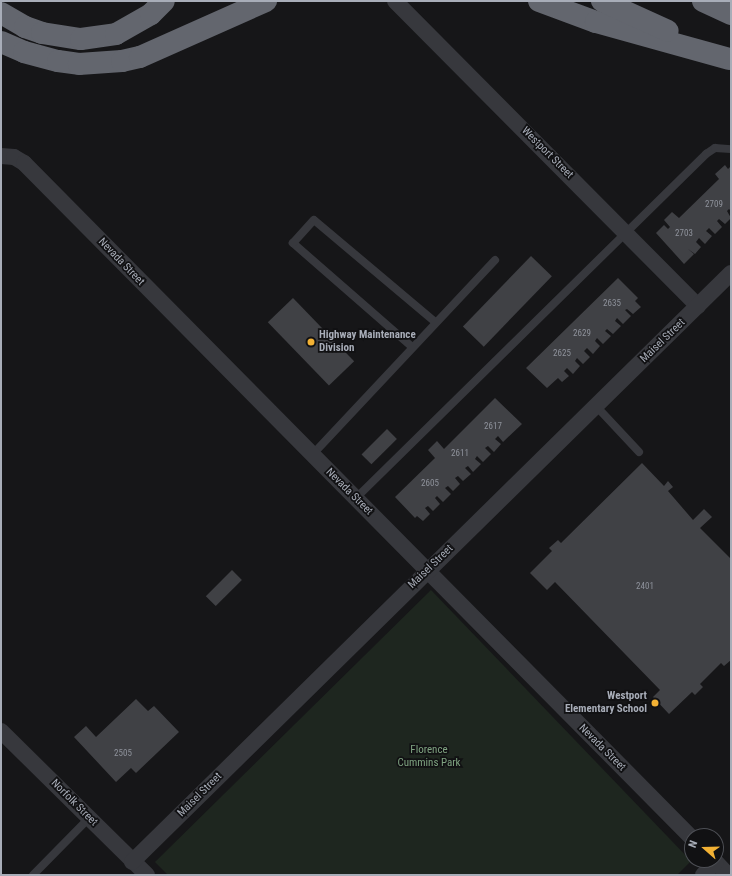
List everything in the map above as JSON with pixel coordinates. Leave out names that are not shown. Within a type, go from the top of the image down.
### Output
[{"type":"highway","points":[[1,13],[25,27],[42,33],[81,39],[116,34],[152,14],[164,1]]},
{"type":"highway","points":[[1,42],[24,52],[65,62],[98,64],[122,61],[140,57],[266,1]]},
{"type":"highway","points":[[540,1],[596,22],[730,60]]},
{"type":"highway","points":[[602,1],[730,60]]},
{"type":"highway","points":[[703,1],[731,14]]},
{"type":"street","name":"Westport Street","points":[[395,1],[698,306]]},
{"type":"street","name":"Nevada Street","points":[[1,156],[14,157],[24,163],[684,830]]},
{"type":"street","name":"Maisel Street","points":[[132,862],[698,306],[728,281]]},
{"type":"street","name":"Norfolk Street","points":[[1,732],[132,862],[147,875]]},
{"type":"lane","points":[[356,498],[706,154],[715,148],[731,149]]},
{"type":"lane","points":[[411,346],[293,243],[314,220],[435,322]]},
{"type":"lane","points":[[312,454],[411,346],[495,260]]},
{"type":"lane","points":[[596,406],[639,452]]},
{"type":"lane","points":[[33,875],[89,818]]},
{"type":"green space","name":"Florence Cummins Park","points":[[431,590],[684,854],[684,868],[677,875],[168,875],[155,862]]},
{"type":"building","points":[[725,165],[728,169],[731,166],[731,211],[729,209],[727,211],[731,218],[725,224],[719,219],[717,221],[722,227],[715,234],[709,228],[706,231],[712,236],[705,244],[699,238],[696,242],[701,247],[695,254],[688,249],[694,254],[684,264],[656,233],[664,225],[668,229],[670,227],[664,220],[672,212],[679,218],[719,179],[715,174]]},
{"type":"building","points":[[531,256],[552,276],[484,347],[463,326]]},
{"type":"building","points":[[618,278],[638,298],[635,301],[641,307],[633,314],[627,309],[625,310],[631,316],[623,324],[617,318],[615,321],[621,326],[613,334],[607,329],[605,331],[611,336],[603,344],[597,338],[595,341],[600,346],[593,354],[587,348],[584,351],[590,357],[583,364],[577,358],[575,361],[580,366],[573,374],[567,368],[564,371],[569,376],[562,382],[558,378],[547,388],[526,368]]},
{"type":"building","name":"Highway Maintenance Division","points":[[293,298],[354,361],[329,386],[268,322]]},
{"type":"building","points":[[495,398],[522,424],[503,442],[498,436],[495,439],[501,444],[494,452],[488,446],[485,448],[491,454],[483,462],[477,456],[475,459],[481,464],[473,472],[468,466],[465,468],[471,474],[463,481],[458,476],[455,478],[460,484],[453,491],[448,486],[445,488],[451,494],[443,502],[437,496],[435,498],[440,504],[433,511],[428,506],[425,508],[430,514],[423,521],[417,516],[415,518],[395,497],[435,458],[428,450],[437,441],[444,449]]},
{"type":"building","points":[[387,429],[397,439],[371,464],[362,454]]},
{"type":"building","points":[[642,463],[664,486],[668,481],[673,487],[668,491],[693,520],[704,509],[712,517],[700,528],[731,559],[731,660],[724,666],[721,663],[700,684],[703,687],[695,695],[692,692],[669,714],[653,697],[660,690],[555,582],[547,590],[530,573],[552,551],[549,548],[558,540],[561,543]]},
{"type":"building","points":[[232,570],[242,580],[216,606],[206,596]]},
{"type":"building","points":[[136,699],[148,711],[154,706],[179,732],[136,773],[131,768],[116,782],[74,737],[86,726],[96,737]]},
{"type":"place","name":"Highway Maintenance Division","points":[[311,342]]},
{"type":"place","name":"Westport Elementary School","points":[[655,703]]}]
